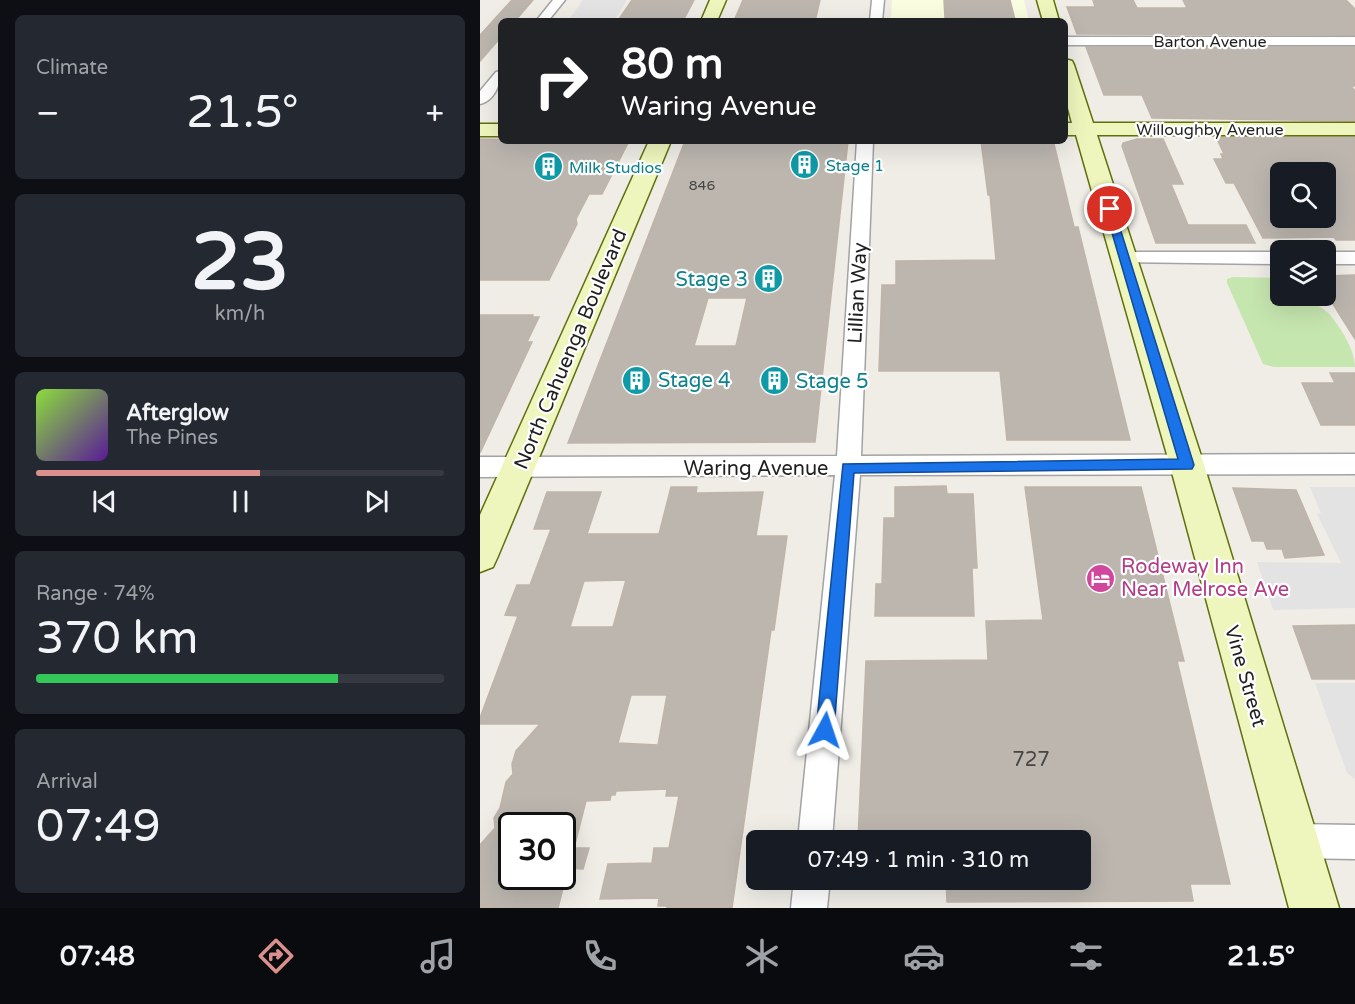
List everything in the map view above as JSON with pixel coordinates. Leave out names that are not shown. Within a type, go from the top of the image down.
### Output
[{"type":"main road","points":[[710,18],[718,0]]},
{"type":"main road","points":[[1045,0],[1050,18]]},
{"type":"main road","name":"Vine Street","points":[[1068,84],[1075,129],[1124,258],[1187,465],[1314,908]]},
{"type":"main road","name":"Willoughby Avenue","points":[[1075,129],[1355,129]]},
{"type":"main road","points":[[480,130],[498,130]]},
{"type":"main road","name":"North Cahuenga Boulevard","points":[[480,556],[659,144]]},
{"type":"street","points":[[544,18],[559,0]]},
{"type":"street","points":[[876,18],[878,0]]},
{"type":"street","name":"Barton Avenue","points":[[1068,40],[1355,41]]},
{"type":"street","points":[[480,100],[498,79]]},
{"type":"street","name":"Lillian Way","points":[[816,830],[848,468],[865,144]]},
{"type":"street","points":[[1124,258],[1270,258]]},
{"type":"street","points":[[1336,258],[1355,258]]},
{"type":"street","name":"Waring Avenue","points":[[480,467],[848,468],[1355,465]]},
{"type":"street","points":[[1293,841],[1355,842]]},
{"type":"street","points":[[809,908],[811,890]]},
{"type":"shaded area","points":[[583,0],[627,0],[616,18],[570,18]]},
{"type":"shaded area","points":[[892,0],[1024,0],[1028,18],[891,18]]},
{"type":"shaded area","points":[[1310,487],[1355,487],[1355,608],[1273,610],[1257,562],[1341,563],[1317,514],[1321,513]]},
{"type":"shaded area","points":[[1315,683],[1355,683],[1355,779],[1347,773]]},
{"type":"green space","points":[[1233,277],[1270,278],[1270,306],[1318,306],[1330,315],[1343,333],[1353,354],[1355,367],[1274,367],[1263,364],[1227,279]]},
{"type":"building","points":[[512,0],[533,0],[518,18],[498,18],[498,40],[480,61],[480,35]]},
{"type":"building","points":[[632,0],[694,0],[685,18],[620,18]]},
{"type":"building","points":[[743,0],[820,0],[816,18],[735,18]]},
{"type":"building","points":[[944,0],[1010,0],[1014,18],[981,18],[945,18]]},
{"type":"building","points":[[1093,0],[1133,0],[1137,8],[1187,8],[1183,0],[1346,0],[1355,9],[1355,35],[1077,34],[1067,7],[1095,7]]},
{"type":"building","points":[[1086,47],[1355,47],[1355,86],[1351,86],[1355,91],[1355,121],[1152,118],[1142,95],[1104,95]]},
{"type":"building","points":[[1216,137],[1355,137],[1355,240],[1336,240],[1334,237],[1263,238],[1234,183],[1226,183],[1214,159],[1223,159],[1221,154],[1224,154]]},
{"type":"building","points":[[480,139],[498,139],[498,144],[627,144],[602,194],[589,194],[549,280],[480,280]]},
{"type":"building","points":[[1137,139],[1163,139],[1183,184],[1171,184],[1188,225],[1246,225],[1255,243],[1156,243],[1122,146],[1123,143]]},
{"type":"building","points":[[684,144],[848,144],[815,442],[568,443]],"holes":[[[708,298],[747,298],[736,346],[694,346]]]},
{"type":"building","points":[[981,144],[1054,144],[1074,227],[1078,227],[1130,440],[1007,440],[1000,371],[879,371],[882,285],[896,285],[896,261],[996,260],[990,195],[988,195]]},
{"type":"building","points":[[1355,275],[1355,339],[1334,306],[1336,276]]},
{"type":"building","points":[[480,315],[539,317],[527,342],[532,342],[480,453]]},
{"type":"building","points":[[1330,373],[1355,373],[1355,425],[1321,425],[1302,383],[1335,383]]},
{"type":"building","points":[[946,486],[947,494],[973,494],[977,568],[972,568],[974,616],[875,616],[876,584],[882,584],[884,518],[895,518],[895,487]]},
{"type":"building","points":[[671,487],[697,487],[696,493],[763,492],[756,536],[787,536],[774,630],[771,630],[732,908],[667,908],[667,906],[658,906],[659,898],[600,899],[608,864],[652,863],[654,848],[669,848],[679,796],[666,796],[667,789],[616,791],[615,795],[611,795],[610,800],[586,801],[576,840],[576,812],[498,812],[498,890],[562,890],[558,908],[480,908],[480,845],[495,828],[494,818],[500,808],[506,782],[513,774],[512,764],[516,751],[540,724],[480,724],[480,718],[518,616],[505,615],[517,585],[530,585],[551,529],[534,529],[547,492],[601,492],[587,534],[659,534]],"holes":[[[626,580],[613,627],[570,627],[584,581]],[[631,695],[667,695],[658,745],[618,743]]]},
{"type":"building","points":[[1025,487],[1141,487],[1184,661],[1177,661],[1230,884],[1190,884],[1193,901],[947,902],[946,890],[1091,890],[1091,830],[858,830],[866,661],[988,660],[986,621],[1043,620]]},
{"type":"building","points":[[1233,488],[1296,490],[1324,555],[1285,558],[1282,549],[1267,549],[1264,541],[1252,541]]},
{"type":"building","points":[[1355,625],[1355,679],[1312,679],[1293,626]]},
{"type":"building","points":[[576,848],[589,848],[583,869],[576,869]]},
{"type":"place","name":"Stage 1","points":[[805,165]]},
{"type":"place","name":"Milk Studios","points":[[548,167]]},
{"type":"place","name":"Stage 3","points":[[769,279]]},
{"type":"place","name":"Stage 4","points":[[637,380]]},
{"type":"place","name":"Stage 5","points":[[775,381]]},
{"type":"place","name":"Rodeway Inn Near Melrose Ave","points":[[1100,578]]},
{"type":"route","points":[[825,730],[848,468],[1187,465],[1110,209]]}]
